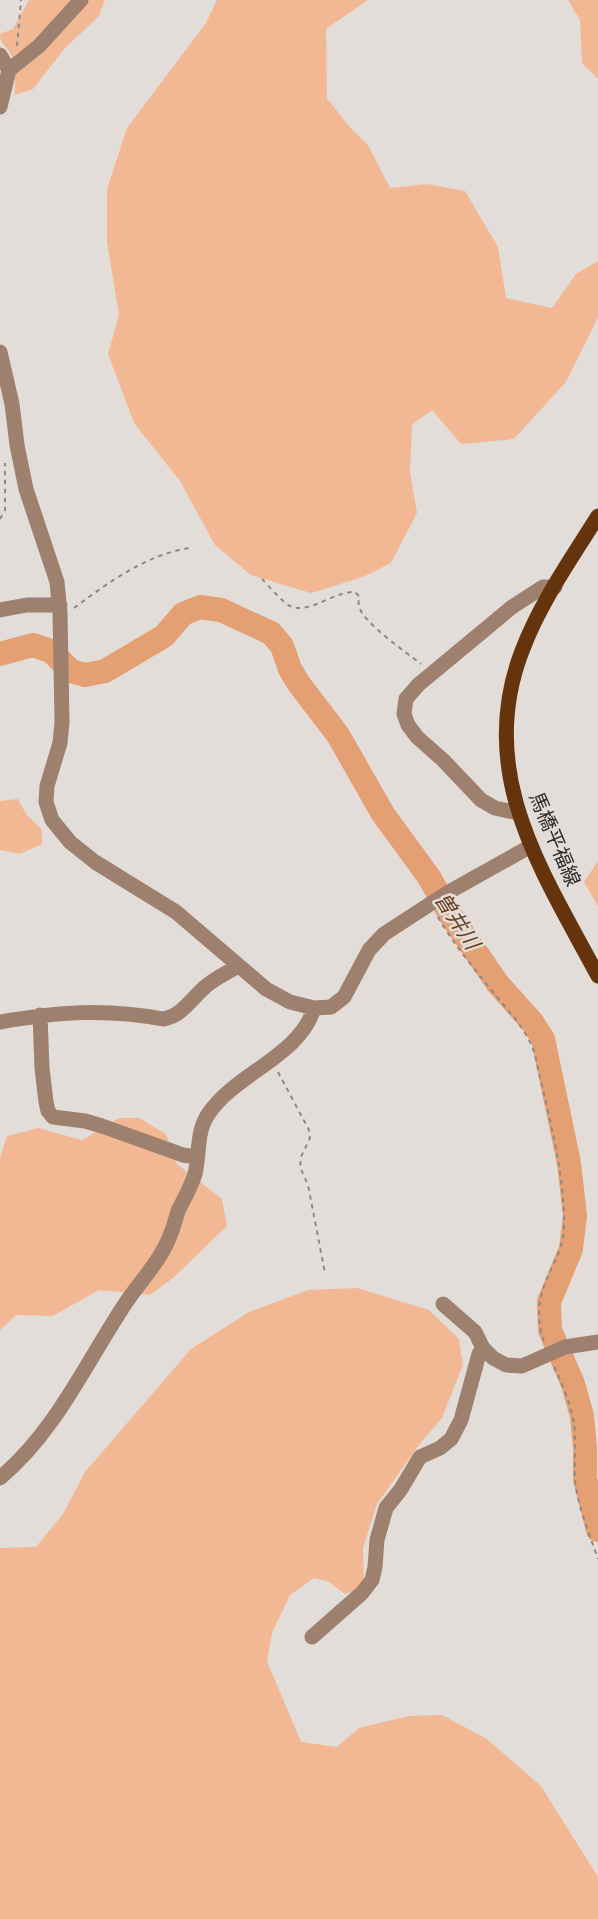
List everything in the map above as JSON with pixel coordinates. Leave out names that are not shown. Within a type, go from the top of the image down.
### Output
[{"type":"main road","name":"馬橋平福線","points":[[598,516],[555,587],[522,649],[508,698],[506,723],[506,757],[510,786],[518,813],[531,846],[598,976]]},
{"type":"street","points":[[0,107],[13,67],[39,46],[81,0]]},
{"type":"street","points":[[0,55],[13,67]]},
{"type":"street","points":[[0,352],[12,404],[26,489],[57,582],[62,664],[62,722],[60,743],[46,786],[46,802],[52,820],[70,842],[95,862],[176,912],[266,989],[290,1002],[314,1008],[331,1007],[344,997],[369,950],[384,934],[447,893],[531,846]]},
{"type":"street","points":[[518,813],[495,808],[481,800],[443,760],[417,737],[408,726],[404,714],[406,699],[512,607],[543,587],[555,587]]},
{"type":"street","points":[[0,610],[27,605],[60,609]]},
{"type":"street","points":[[0,1022],[40,1015],[105,1011],[163,1019],[171,1018],[179,1014],[217,978],[238,966]]},
{"type":"street","points":[[0,1478],[20,1461],[45,1430],[126,1302],[161,1254],[191,1186],[201,1129],[208,1113],[222,1097],[271,1059],[304,1029],[314,1008]]},
{"type":"street","points":[[40,1015],[45,1090],[48,1111],[53,1117],[102,1126],[158,1147],[196,1157]]},
{"type":"street","points":[[443,1304],[475,1332],[483,1348],[493,1358],[506,1365],[522,1366],[555,1351],[598,1342]]},
{"type":"street","points":[[312,1637],[362,1593],[372,1580],[378,1532],[386,1509],[420,1457],[440,1448],[451,1439],[461,1419],[479,1353],[483,1348]]},
{"type":"path","points":[[13,67],[21,0]]},
{"type":"path","points":[[0,519],[5,510],[6,453],[10,447],[17,445]]},
{"type":"path","points":[[60,609],[73,609],[128,571],[173,551],[189,548]]},
{"type":"path","points":[[262,579],[290,606],[305,609],[346,591],[355,592],[359,596],[358,604],[362,613],[371,623],[433,674]]},
{"type":"path","points":[[432,903],[468,961],[522,1028],[531,1042],[535,1055],[558,1164],[564,1230],[559,1251],[546,1279],[538,1305],[538,1319],[555,1351],[560,1379],[572,1414],[576,1437],[574,1454],[576,1487],[598,1559]]},
{"type":"path","points":[[271,1059],[309,1130],[310,1138],[301,1157],[300,1167],[308,1185],[325,1273]]},
{"type":"shaded area","points":[[29,0],[105,0],[99,16],[65,48],[33,89],[15,95],[13,60],[0,34],[13,29]]},
{"type":"shaded area","points":[[217,0],[368,0],[326,29],[327,98],[347,124],[368,145],[390,188],[427,184],[465,191],[498,247],[506,298],[552,308],[576,274],[598,261],[598,318],[566,382],[514,439],[461,444],[432,410],[412,425],[410,472],[417,513],[391,563],[363,577],[311,593],[251,575],[215,545],[180,481],[134,423],[108,354],[119,315],[107,242],[107,189],[127,128],[206,23]]},
{"type":"shaded area","points":[[568,0],[598,0],[598,79],[582,63],[580,20]]},
{"type":"shaded area","points":[[18,799],[26,814],[42,830],[42,844],[20,854],[0,850],[0,801]]},
{"type":"shaded area","points":[[598,861],[598,906],[584,882]]},
{"type":"shaded area","points":[[119,1118],[139,1118],[166,1134],[177,1164],[222,1199],[227,1226],[173,1278],[150,1295],[99,1290],[53,1316],[16,1315],[0,1330],[0,1158],[7,1136],[38,1128],[82,1140]]},
{"type":"shaded area","points":[[357,1288],[429,1310],[459,1339],[463,1365],[442,1418],[418,1446],[377,1504],[363,1548],[364,1586],[345,1594],[329,1582],[314,1578],[290,1595],[272,1633],[267,1661],[301,1742],[337,1747],[359,1728],[409,1716],[442,1715],[487,1739],[541,1786],[598,1877],[598,1919],[0,1919],[0,1548],[36,1547],[63,1514],[85,1472],[191,1349],[249,1312],[308,1290]]},
{"type":"waterway","name":"曽井川","points":[[0,654],[33,645],[51,651],[71,671],[85,675],[105,671],[164,636],[183,614],[200,607],[221,610],[271,633],[282,646],[290,669],[299,684],[338,735],[383,814],[429,877],[451,916],[498,984],[532,1022],[543,1039],[569,1163],[575,1216],[571,1249],[549,1302],[550,1330],[573,1384],[582,1416],[585,1479],[598,1530]]}]
